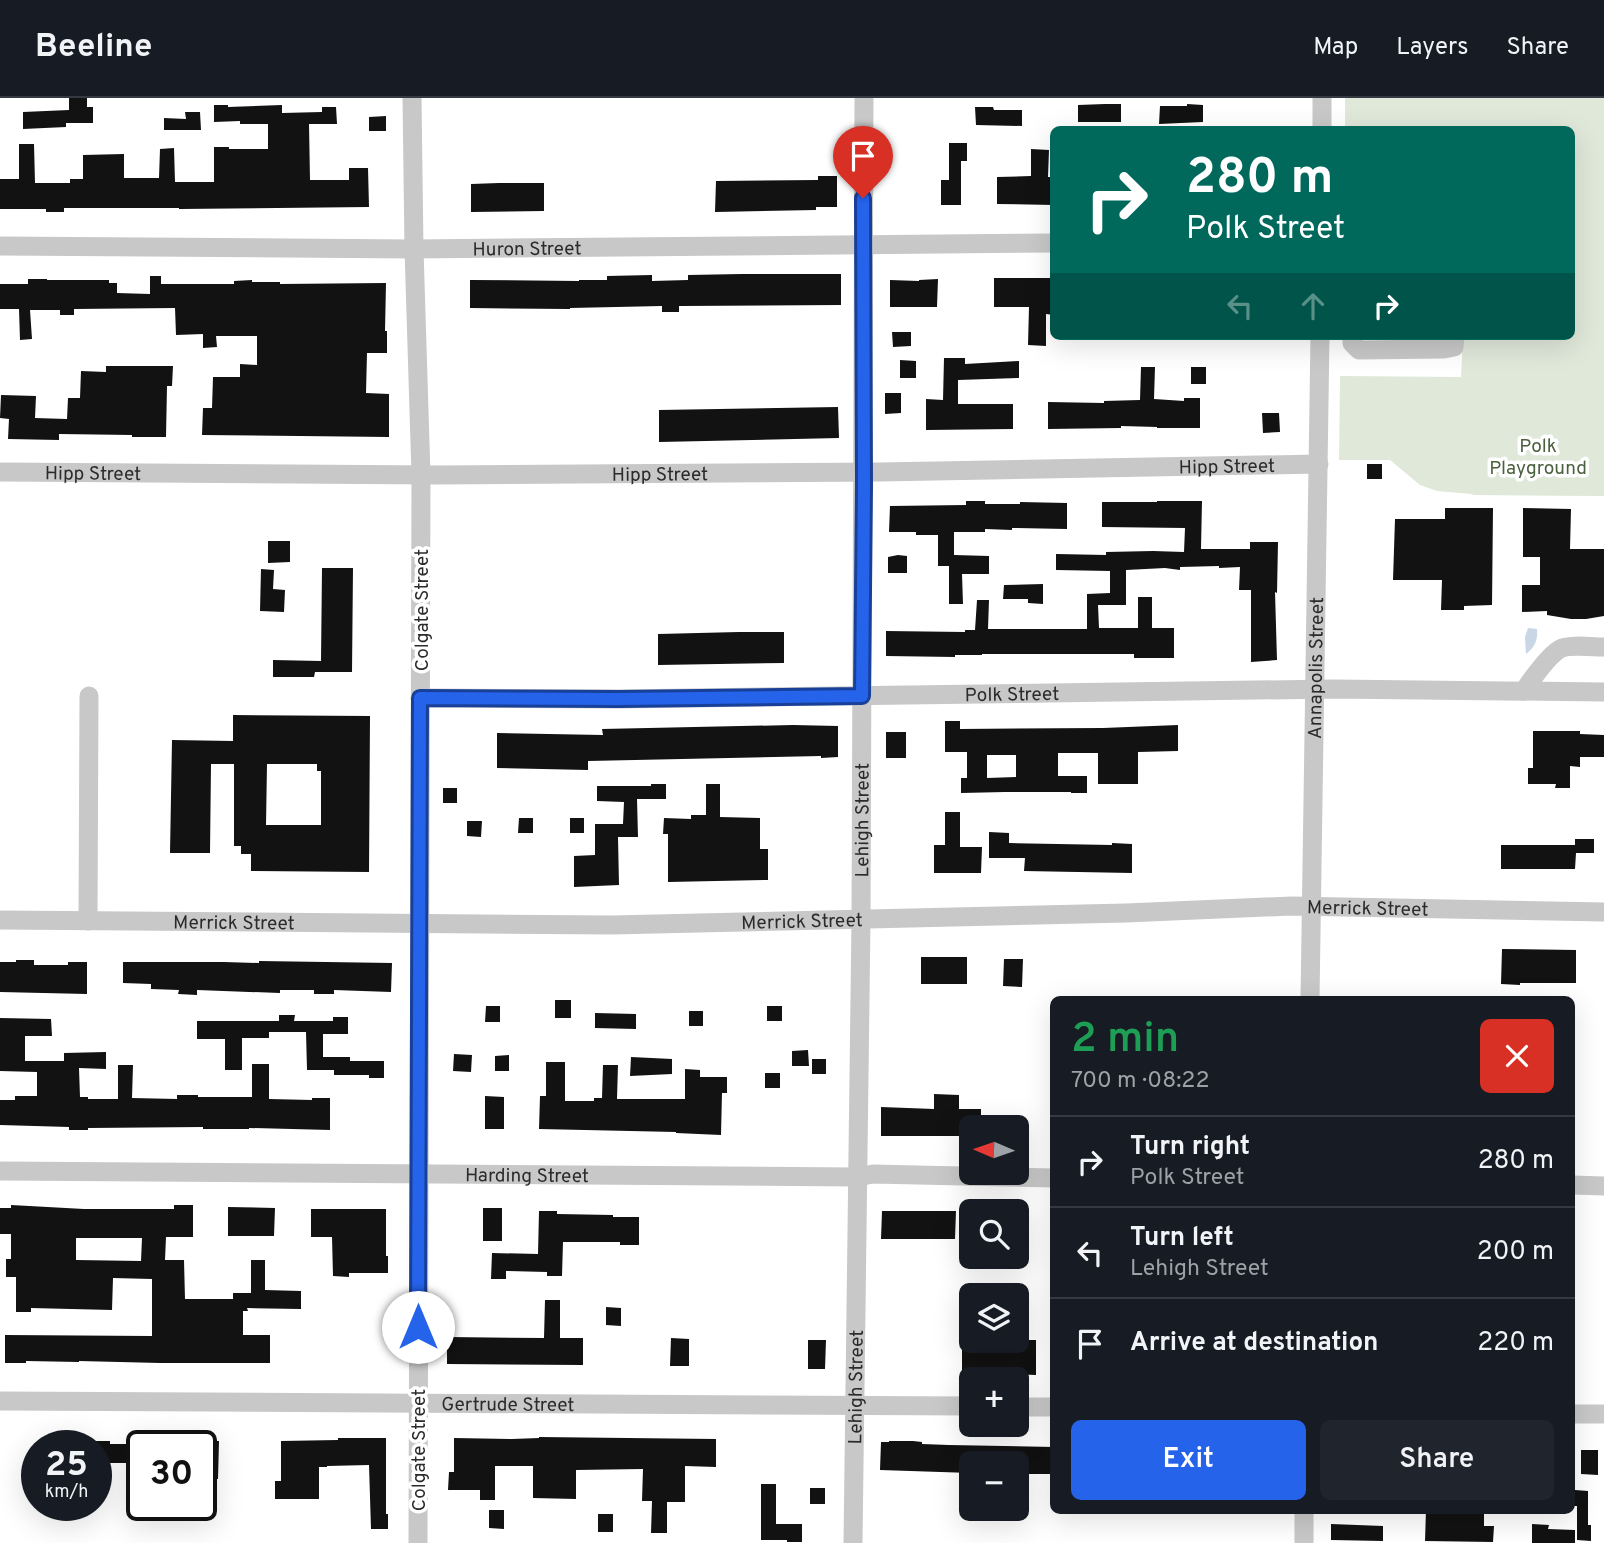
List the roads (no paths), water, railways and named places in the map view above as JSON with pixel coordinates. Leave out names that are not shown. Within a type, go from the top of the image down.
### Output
[{"type":"street","name":"Colgate Street","points":[[412,98],[421,475],[418,1543]]},
{"type":"street","name":"Lehigh Street","points":[[853,1543],[861,920],[864,98]]},
{"type":"street","points":[[1322,98],[1322,126]]},
{"type":"street","name":"Huron Street","points":[[0,246],[414,249],[1050,243]]},
{"type":"street","name":"Annapolis Street","points":[[1310,996],[1320,340]]},
{"type":"street","points":[[1352,340],[1359,350],[1444,349],[1454,347],[1454,340]]},
{"type":"street","name":"Hipp Street","points":[[0,472],[421,475],[864,472],[1319,464]]},
{"type":"street","points":[[1524,691],[1537,671],[1559,649],[1604,647]]},
{"type":"street","name":"Polk Street","points":[[420,698],[619,699],[1316,690],[1604,692]]},
{"type":"street","points":[[88,921],[89,696]]},
{"type":"street","name":"Merrick Street","points":[[0,920],[612,925],[1126,913],[1291,906],[1604,912]]},
{"type":"street","name":"Harding Street","points":[[0,1171],[858,1177],[873,1174],[1050,1178]]},
{"type":"street","points":[[1575,1185],[1604,1186]]},
{"type":"street","name":"Gertrude Street","points":[[0,1401],[959,1406]]},
{"type":"street","points":[[1029,1407],[1050,1407]]},
{"type":"street","points":[[1575,1414],[1604,1414]]},
{"type":"street","points":[[1304,1514],[1304,1543]]},
{"type":"water","points":[[1528,628],[1537,629],[1537,637],[1534,646],[1526,654],[1525,637]]},
{"type":"park label","name":"Polk Playground","points":[[1538,456]]}]
